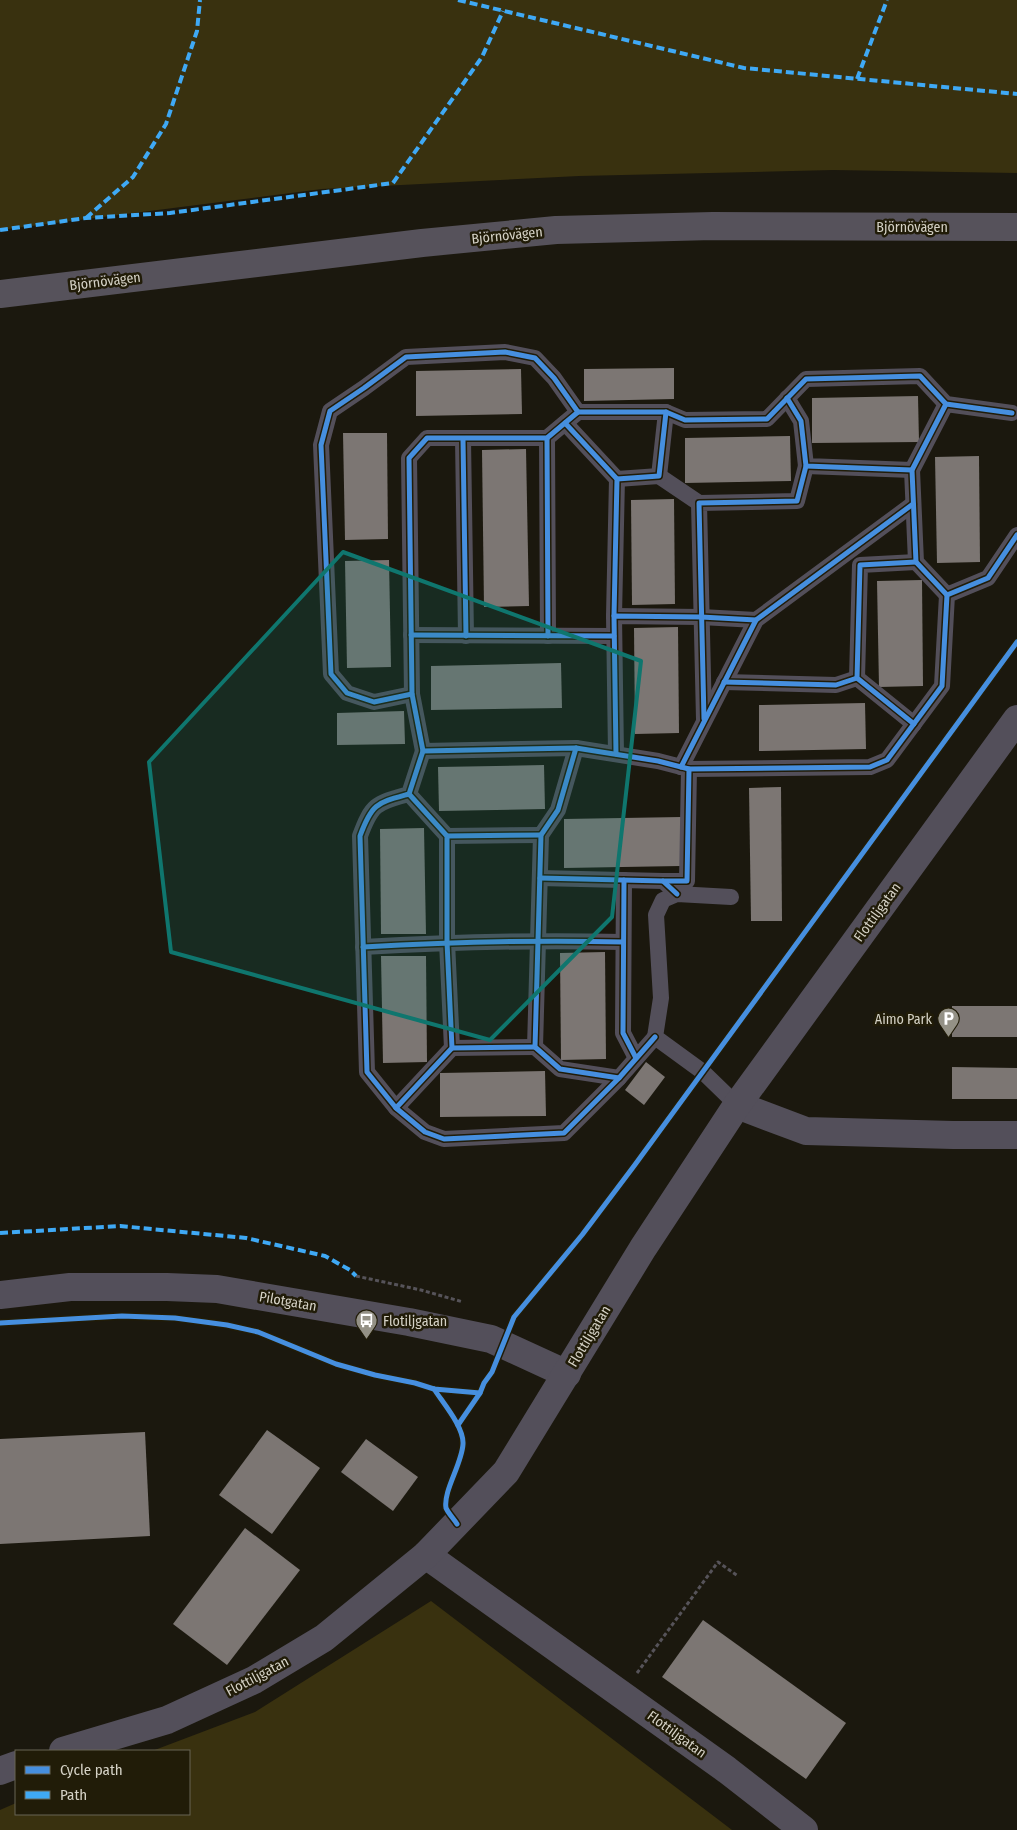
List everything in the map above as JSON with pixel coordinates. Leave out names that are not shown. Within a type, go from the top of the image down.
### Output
[{"type":"main road","name":"Björnövägen","points":[[0,294],[413,244],[556,230],[713,226],[1017,227]]},
{"type":"street","name":"Flottiljgatan","points":[[66,1750],[167,1720],[254,1680],[324,1638],[426,1555],[506,1472],[642,1248],[737,1106],[1017,719]]},
{"type":"street","points":[[737,1106],[806,1131],[954,1136],[1017,1135]]},
{"type":"street","name":"Pilotgatan","points":[[0,1295],[70,1287],[217,1289],[409,1322],[492,1339],[567,1374]]},
{"type":"street","name":"Flottiljgatan","points":[[426,1555],[727,1770],[804,1830]]},
{"type":"street","points":[[0,1771],[15,1765]]},
{"type":"lane","points":[[412,694],[374,702],[347,693],[331,674],[321,445],[330,411],[406,357],[505,352],[535,358],[554,378],[578,412]]},
{"type":"lane","points":[[409,794],[423,751],[412,694],[409,458],[427,438],[547,438],[578,412],[666,412],[685,420],[767,419],[806,379],[920,376],[946,404],[1014,420]]},
{"type":"lane","points":[[617,479],[659,476],[699,503],[798,501],[806,466],[801,421],[787,398]]},
{"type":"lane","points":[[423,751],[576,748],[658,761],[685,768],[870,767],[887,760],[942,686],[948,595],[916,562],[912,470],[946,404]]},
{"type":"lane","points":[[659,476],[666,412]]},
{"type":"lane","points":[[565,423],[617,479],[614,616],[616,754]]},
{"type":"lane","points":[[463,438],[466,636]]},
{"type":"lane","points":[[547,438],[548,636]]},
{"type":"lane","points":[[806,466],[912,470]]},
{"type":"lane","points":[[699,503],[704,721]]},
{"type":"lane","points":[[540,878],[686,881],[685,768],[704,721],[756,620],[913,504]]},
{"type":"lane","points":[[948,595],[988,578],[1017,535]]},
{"type":"lane","points":[[850,551],[860,565],[857,678]]},
{"type":"lane","points":[[860,565],[916,562]]},
{"type":"lane","points":[[614,616],[756,620]]},
{"type":"lane","points":[[411,635],[614,636]]},
{"type":"lane","points":[[857,678],[914,724]]},
{"type":"lane","points":[[724,682],[836,685],[857,678]]},
{"type":"lane","points":[[535,1047],[541,835],[558,810],[576,748]]},
{"type":"lane","points":[[396,1108],[452,1048],[446,942],[447,836],[409,794]]},
{"type":"lane","points":[[409,794],[380,802],[367,817],[360,836],[367,1072],[396,1108],[425,1132],[444,1139],[564,1133],[619,1078],[655,1036],[661,998],[656,914],[664,900],[677,894],[731,897]]},
{"type":"lane","points":[[447,836],[541,835]]},
{"type":"lane","points":[[624,880],[623,1033],[636,1058]]},
{"type":"lane","points":[[664,882],[677,894]]},
{"type":"lane","points":[[363,947],[446,942],[538,940],[623,942]]},
{"type":"lane","points":[[655,1036],[703,1072],[737,1106]]},
{"type":"lane","points":[[452,1048],[535,1047],[560,1068],[619,1078]]},
{"type":"path","points":[[356,1276],[421,1290]]},
{"type":"path","points":[[622,1694],[718,1562],[738,1576]]},
{"type":"highlighted area","points":[[343,552],[641,661],[612,917],[490,1040],[171,952],[149,762]]},
{"type":"shaded area","points":[[0,0],[1017,0],[1017,173],[833,170],[579,176],[322,189],[0,230]]},
{"type":"shaded area","points":[[431,1601],[732,1830],[0,1830],[0,1810],[15,1803],[15,1815],[190,1815],[190,1750],[155,1750],[255,1712]]},
{"type":"building","points":[[674,368],[674,399],[584,401],[584,369]]},
{"type":"building","points":[[521,369],[522,414],[416,416],[416,371]]},
{"type":"building","points":[[918,396],[919,442],[812,443],[812,398]]},
{"type":"building","points":[[343,433],[387,433],[388,539],[345,540]]},
{"type":"building","points":[[790,436],[791,481],[685,483],[685,438]]},
{"type":"building","points":[[526,449],[529,606],[484,607],[482,450]]},
{"type":"building","points":[[979,456],[980,562],[937,563],[935,457]]},
{"type":"building","points":[[674,499],[675,604],[632,605],[631,500]]},
{"type":"building","points":[[389,560],[391,667],[347,668],[345,561]]},
{"type":"building","points":[[922,580],[923,686],[879,687],[877,581]]},
{"type":"building","points":[[678,627],[679,733],[635,734],[634,628]]},
{"type":"building","points":[[561,663],[562,708],[431,710],[431,666]]},
{"type":"building","points":[[865,703],[866,749],[759,751],[759,705]]},
{"type":"building","points":[[404,711],[405,744],[337,745],[337,713]]},
{"type":"building","points":[[544,765],[545,809],[439,811],[438,767]]},
{"type":"building","points":[[781,787],[782,921],[751,921],[749,788]]},
{"type":"building","points":[[681,817],[681,866],[564,868],[564,819]]},
{"type":"building","points":[[424,828],[426,934],[381,934],[380,829]]},
{"type":"building","points":[[605,952],[606,1059],[561,1060],[560,953]]},
{"type":"building","points":[[381,956],[426,956],[427,1062],[383,1063]]},
{"type":"building","points":[[952,1006],[1017,1006],[1017,1037],[952,1037]]},
{"type":"building","points":[[646,1062],[665,1077],[644,1105],[625,1090]]},
{"type":"building","points":[[952,1067],[1017,1068],[1017,1099],[952,1099]]},
{"type":"building","points":[[545,1071],[546,1116],[440,1117],[440,1073]]},
{"type":"building","points":[[267,1430],[320,1468],[272,1534],[219,1495]]},
{"type":"building","points":[[145,1432],[150,1536],[0,1544],[0,1439]]},
{"type":"building","points":[[366,1439],[418,1477],[393,1511],[341,1472]]},
{"type":"building","points":[[245,1528],[300,1570],[227,1665],[173,1624]]},
{"type":"building","points":[[703,1620],[846,1723],[806,1779],[662,1677]]},
{"type":"marked path","points":[[86,218],[133,177],[166,124],[197,31],[200,0]]},
{"type":"marked path","points":[[458,0],[744,68],[1017,94]]},
{"type":"marked path","points":[[857,79],[887,0]]},
{"type":"marked path","points":[[0,230],[86,218],[170,213],[393,183],[482,57],[503,11]]},
{"type":"marked path","points":[[0,1233],[120,1226],[246,1238],[325,1256],[350,1270],[356,1276]]},
{"type":"cycle path","points":[[412,694],[374,702],[347,693],[331,674],[321,445],[330,411],[406,357],[505,352],[535,358],[554,378],[578,412]]},
{"type":"cycle path","points":[[1012,413],[946,404],[920,376],[806,379],[767,419],[685,420],[666,412],[578,412],[547,438],[427,438],[409,458],[412,694],[423,751],[576,748],[658,761],[689,769],[870,767],[887,760],[942,686],[947,595],[988,578],[1017,535]]},
{"type":"cycle path","points":[[787,398],[801,421],[806,466],[912,470]]},
{"type":"cycle path","points":[[946,404],[912,470],[916,562],[947,595]]},
{"type":"cycle path","points":[[617,479],[659,476],[666,412]]},
{"type":"cycle path","points":[[565,423],[617,479],[614,616]]},
{"type":"cycle path","points":[[547,438],[548,636]]},
{"type":"cycle path","points":[[463,439],[466,636]]},
{"type":"cycle path","points":[[704,719],[699,503],[797,501],[806,466]]},
{"type":"cycle path","points":[[681,767],[756,620],[913,504]]},
{"type":"cycle path","points":[[914,724],[857,678],[860,565],[916,562]]},
{"type":"cycle path","points":[[616,754],[614,616],[756,620]]},
{"type":"cycle path","points":[[411,635],[614,636]]},
{"type":"cycle path","points":[[458,1425],[492,1372],[514,1317],[582,1235],[634,1166],[1017,642]]},
{"type":"cycle path","points":[[724,682],[836,685],[857,678]]},
{"type":"cycle path","points":[[576,748],[558,810],[541,835],[535,1047],[560,1069],[619,1078]]},
{"type":"cycle path","points":[[423,751],[409,794],[377,806],[368,817],[360,836],[367,1072],[396,1108],[425,1132],[444,1139],[564,1133],[619,1078],[655,1037]]},
{"type":"cycle path","points":[[663,881],[687,881],[689,769]]},
{"type":"cycle path","points":[[396,1108],[452,1048],[447,942],[447,836],[409,794]]},
{"type":"cycle path","points":[[447,836],[541,835]]},
{"type":"cycle path","points":[[540,878],[663,881],[677,894]]},
{"type":"cycle path","points":[[624,880],[623,1033],[636,1058]]},
{"type":"cycle path","points":[[363,947],[493,942],[623,942]]},
{"type":"cycle path","points":[[452,1048],[535,1047]]},
{"type":"cycle path","points":[[0,1323],[122,1316],[175,1318],[227,1325],[258,1332],[336,1364],[375,1375],[434,1389],[480,1393]]},
{"type":"cycle path","points":[[434,1389],[457,1423],[462,1437],[462,1452],[446,1501],[446,1508],[457,1524]]},
{"type":"place","name":"Aimo Park","points":[[948,1038]]},
{"type":"place","name":"Flotiljgatan","points":[[367,1340]]}]
